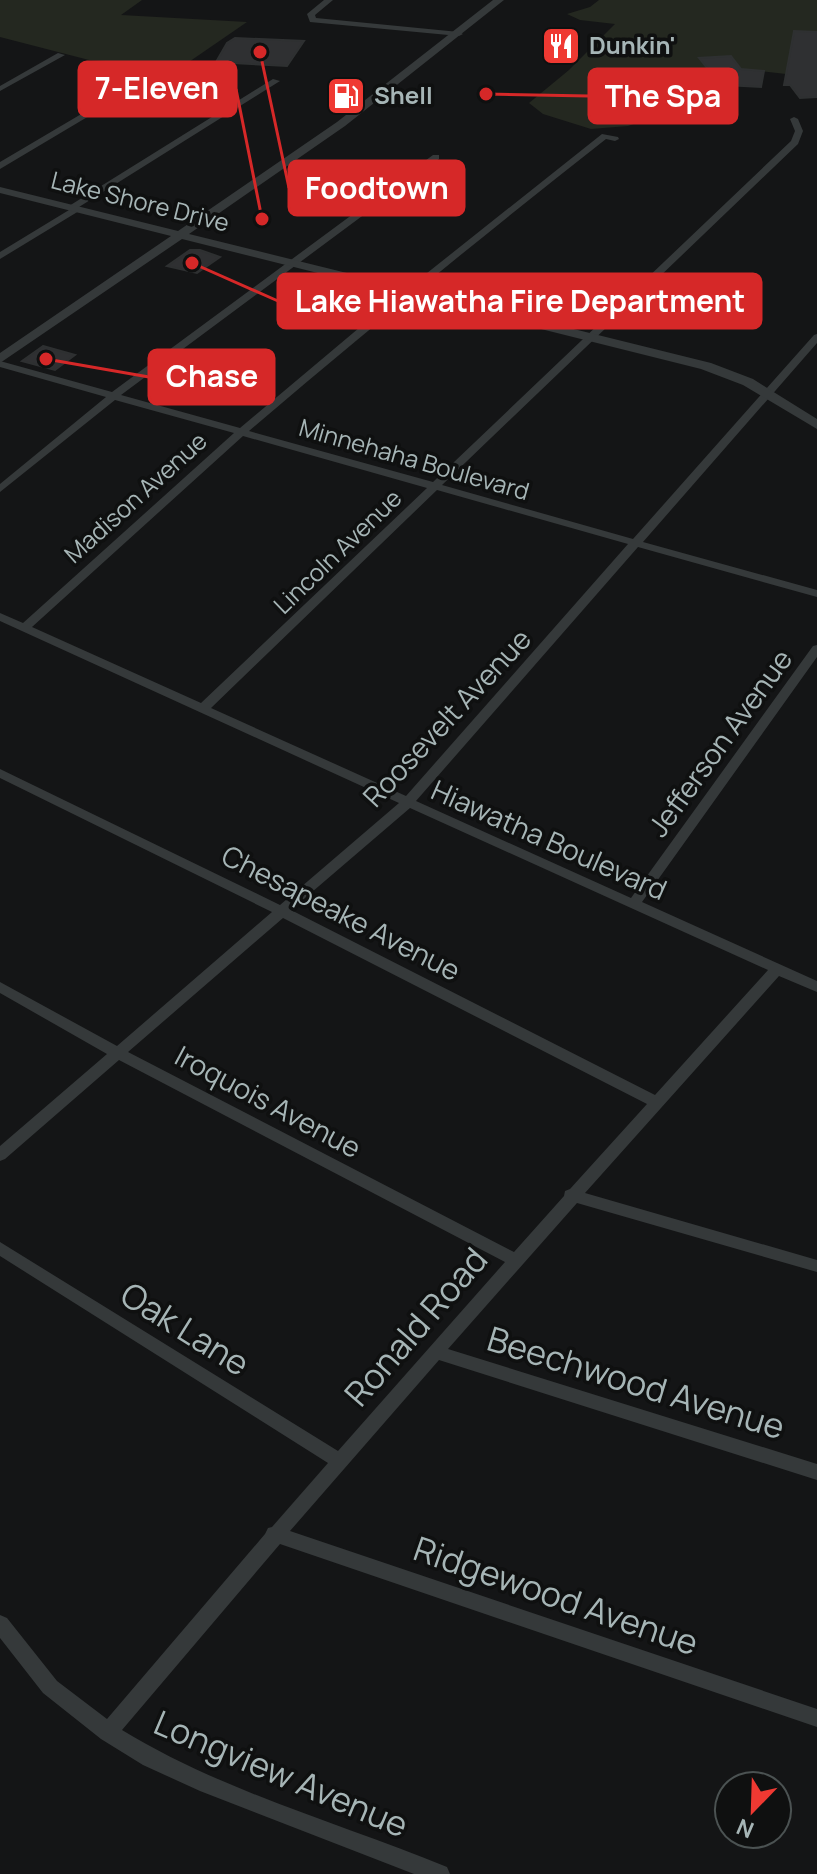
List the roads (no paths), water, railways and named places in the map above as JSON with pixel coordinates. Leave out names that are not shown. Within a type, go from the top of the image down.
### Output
[{"type":"street","points":[[329,0],[311,14],[313,20],[459,34]]},
{"type":"street","points":[[0,362],[341,124],[499,0]]},
{"type":"street","points":[[0,89],[61,55]]},
{"type":"street","points":[[0,166],[169,66]]},
{"type":"street","points":[[0,256],[276,81]]},
{"type":"street","name":"Lincoln Avenue","points":[[202,709],[795,142],[799,131],[794,119]]},
{"type":"street","name":"Madison Avenue","points":[[24,628],[240,431],[408,292],[605,136],[615,139]]},
{"type":"street","points":[[0,489],[113,396],[436,157]]},
{"type":"street","name":"Lake Shore Drive","points":[[0,190],[717,369],[767,393],[817,425]]},
{"type":"street","name":"Roosevelt Avenue","points":[[0,1155],[408,802],[817,337]]},
{"type":"street","name":"Minnehaha Boulevard","points":[[0,362],[817,594]]},
{"type":"street","name":"Hiawatha Boulevard","points":[[0,617],[817,987]]},
{"type":"street","name":"Jefferson Avenue","points":[[634,904],[817,649]]},
{"type":"street","name":"Chesapeake Avenue","points":[[0,773],[282,911],[656,1102]]},
{"type":"street","name":"Ronald Road","points":[[108,1732],[338,1460],[571,1195],[777,969]]},
{"type":"street","name":"Iroquois Avenue","points":[[0,987],[119,1054],[515,1260]]},
{"type":"street","points":[[571,1195],[817,1266]]},
{"type":"street","name":"Oak Lane","points":[[0,1248],[338,1460]]},
{"type":"street","name":"Beechwood Avenue","points":[[436,1352],[817,1472]]},
{"type":"street","name":"Ridgewood Avenue","points":[[274,1534],[817,1718]]},
{"type":"street","name":"Longview Avenue","points":[[0,1624],[50,1687],[108,1732],[150,1758],[207,1784],[440,1874]]},
{"type":"place","name":"Dunkin'","points":[[561,46]]},
{"type":"place","name":"Foodtown","points":[[260,52]]},
{"type":"place","name":"The Spa","points":[[486,94]]},
{"type":"place","name":"Shell","points":[[346,96]]},
{"type":"place","name":"7-Eleven","points":[[262,219]]},
{"type":"place","name":"Lake Hiawatha Fire Department","points":[[192,263]]},
{"type":"place","name":"Chase","points":[[46,359]]}]
